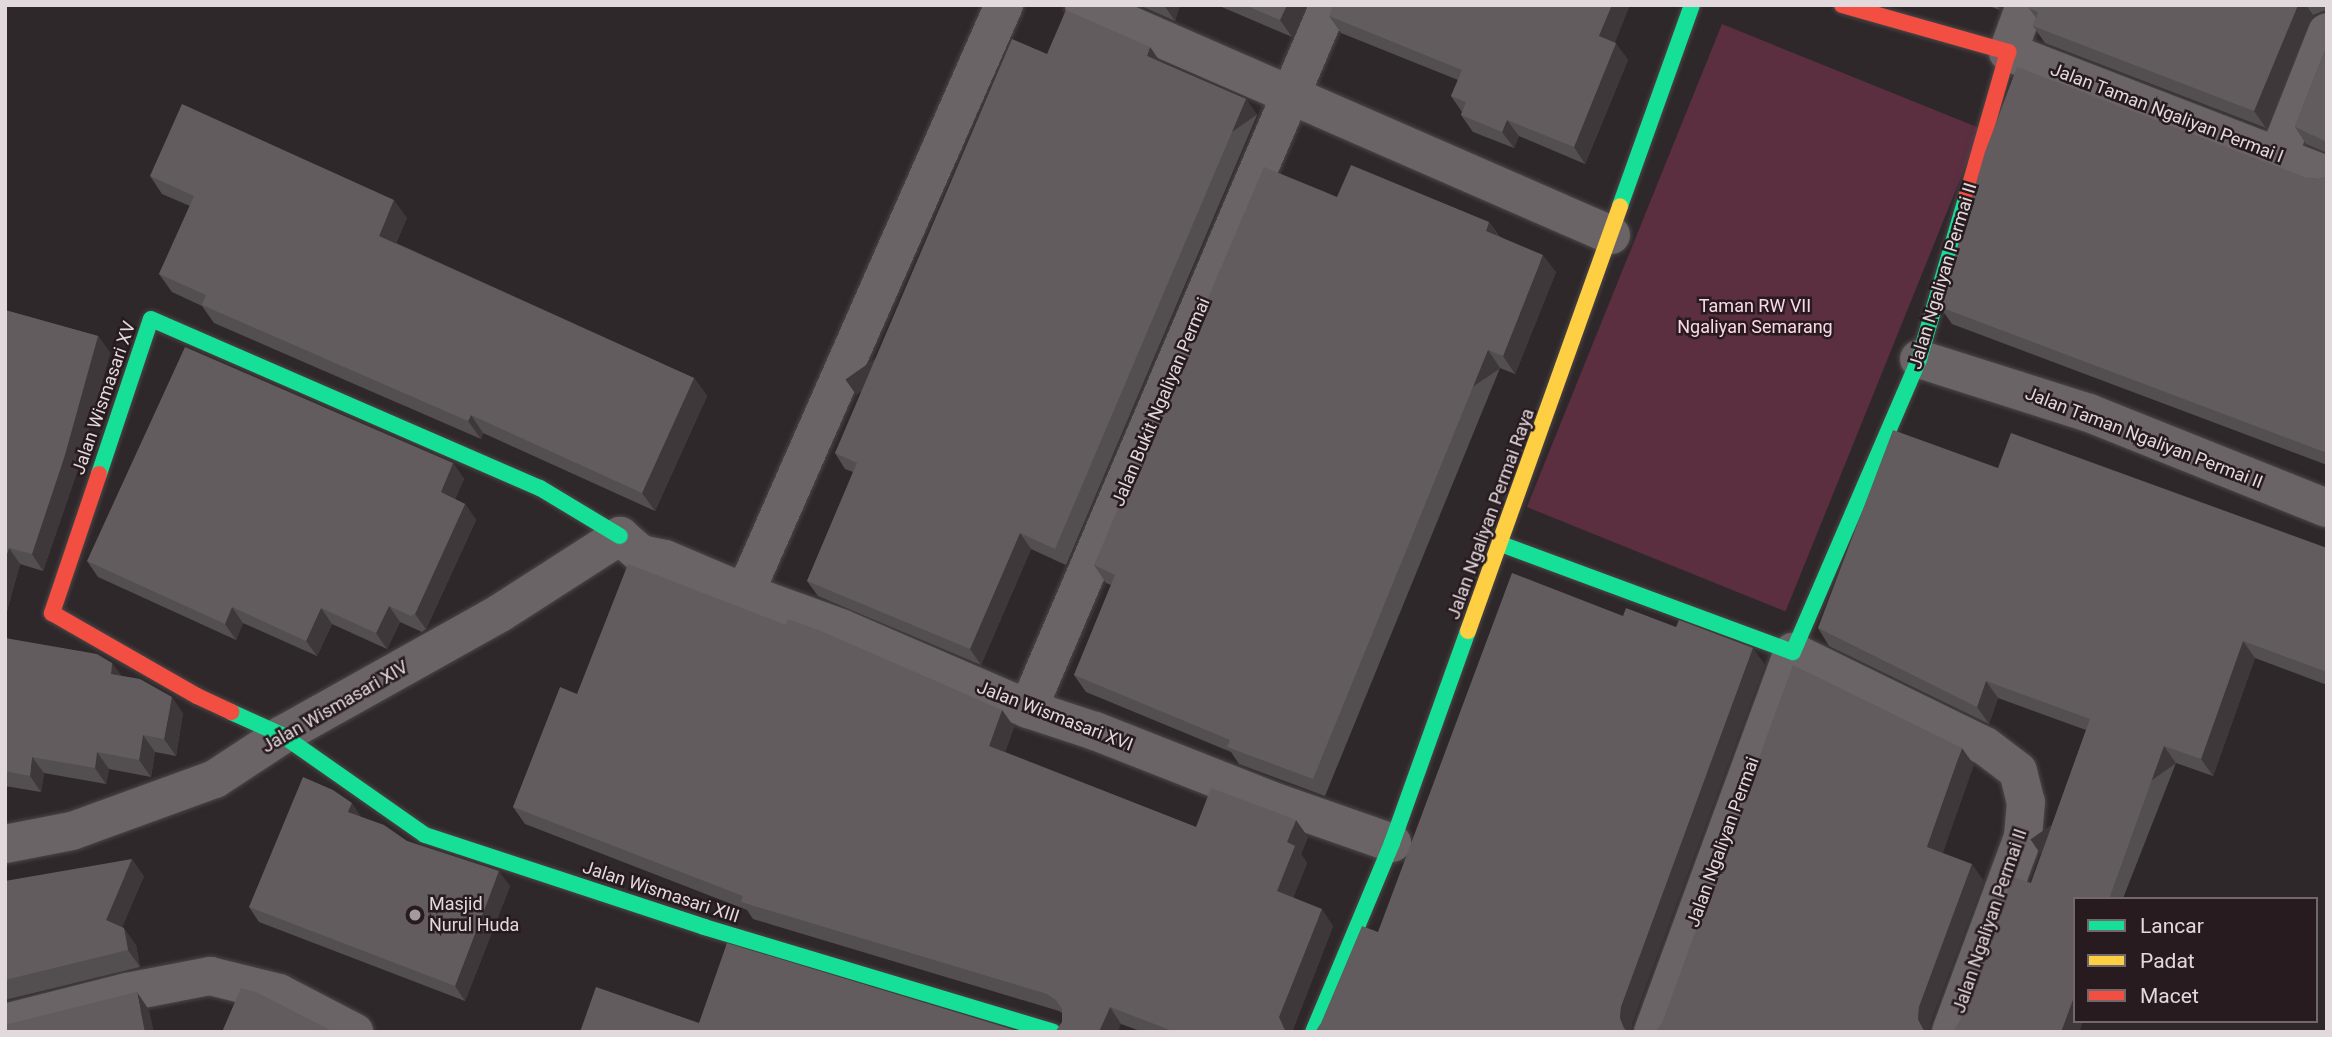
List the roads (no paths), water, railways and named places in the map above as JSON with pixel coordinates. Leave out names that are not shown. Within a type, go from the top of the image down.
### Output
[{"type":"street","points":[[745,593],[1004,5]]},
{"type":"street","points":[[1084,5],[1611,235]]},
{"type":"street","name":"Jalan Bukit Ngaliyan Permai","points":[[1028,709],[1329,5]]},
{"type":"street","name":"Jalan Ngaliyan Permai Raya","points":[[1313,1032],[1392,843],[1692,5]]},
{"type":"street","points":[[1842,5],[2008,52],[2025,5]]},
{"type":"street","points":[[2278,156],[2327,32]]},
{"type":"street","name":"Jalan Taman Ngaliyan Permai I","points":[[2008,52],[2327,175]]},
{"type":"street","name":"Jalan Ngaliyan Permai II","points":[[1793,652],[1919,359],[2008,52]]},
{"type":"street","name":"Jalan Wismasari XV","points":[[282,735],[197,696],[52,612],[151,319],[540,488],[631,545]]},
{"type":"street","name":"Jalan Taman Ngaliyan Permai II","points":[[1919,359],[2089,413],[2327,508]]},
{"type":"street","name":"Jalan Ngaliyan Permai II","points":[[1501,544],[1793,652],[1985,746],[2018,771],[2026,802],[2022,837],[1951,1032]]},
{"type":"street","name":"Jalan Wismasari XVI","points":[[631,545],[745,593],[841,628],[1028,709],[1095,731],[1278,803],[1392,843]]},
{"type":"street","name":"Jalan Wismasari XIV","points":[[5,845],[72,831],[215,779],[282,735],[500,613],[631,545]]},
{"type":"street","name":"Jalan Ngaliyan Permai","points":[[1653,1032],[1793,652]]},
{"type":"street","name":"Jalan Wismasari XIII","points":[[282,735],[425,835],[704,927],[1053,1032]]},
{"type":"street","points":[[5,1023],[127,992],[210,976],[279,993],[354,1032]]},
{"type":"place","name":"Masjid Nurul Huda","points":[[415,915]]},
{"type":"park label","name":"Taman RW VII Ngaliyan Semarang","points":[[1755,317]]}]
